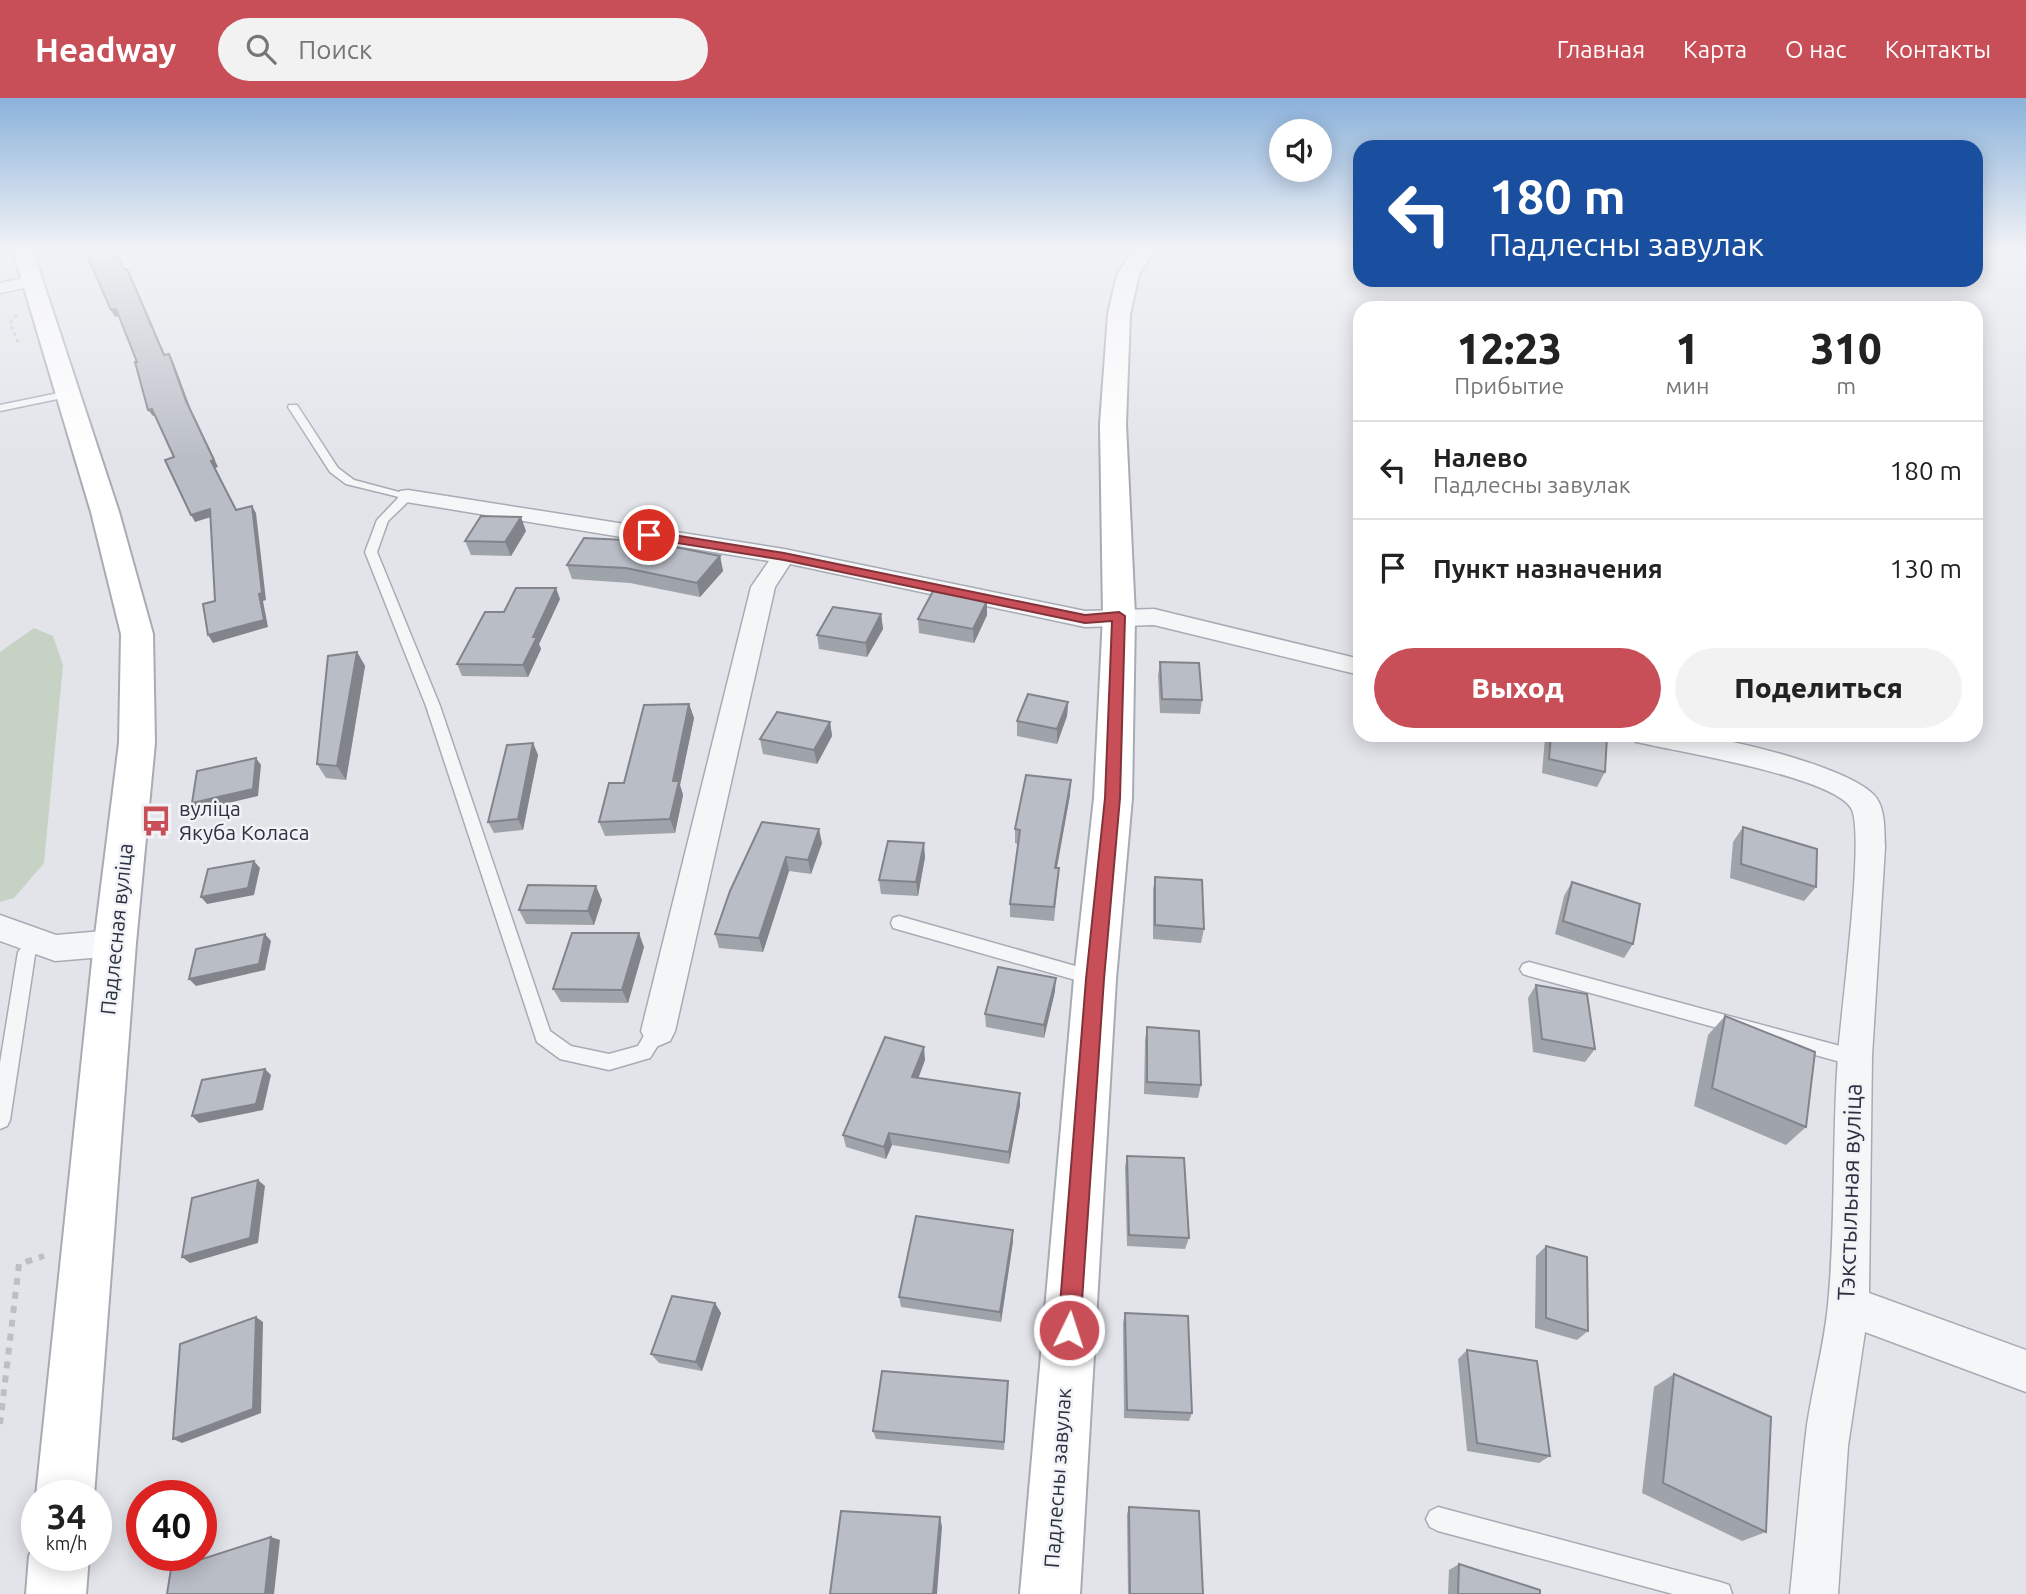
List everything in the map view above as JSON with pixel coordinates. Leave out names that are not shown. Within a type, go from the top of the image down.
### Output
[{"type":"main road","name":"Падлесная вуліца","points":[[38,321],[68,394],[105,512],[137,634],[136,743],[115,943],[66,1480]]},
{"type":"main road","name":"Падлесны завулак","points":[[1050,1594],[1095,979],[1113,798],[1119,616],[1113,424],[1119,321]]},
{"type":"main road","points":[[56,1594],[58,1571]]},
{"type":"street","points":[[408,496],[784,556],[1085,619],[1154,617],[1353,665]]},
{"type":"street","points":[[658,1031],[763,587],[784,556]]},
{"type":"street","name":"Тэкстыльная вуліца","points":[[1676,742],[1804,772],[1856,793],[1867,805],[1870,820],[1869,871],[1855,1058],[1848,1306],[1829,1424],[1814,1594]]},
{"type":"street","points":[[0,928],[37,942],[63,948],[115,943]]},
{"type":"street","points":[[1848,1306],[2026,1371]]},
{"type":"lane","points":[[0,408],[68,394]]},
{"type":"lane","points":[[293,407],[334,470],[350,482],[408,496]]},
{"type":"lane","points":[[408,496],[393,506],[375,529],[371,552],[433,706],[542,1036],[566,1053],[609,1062],[644,1052],[658,1031]]},
{"type":"lane","points":[[899,923],[1095,979]]},
{"type":"lane","points":[[0,1120],[27,952],[37,942]]},
{"type":"lane","points":[[1528,969],[1855,1058]]},
{"type":"lane","points":[[1438,1520],[1720,1594]]},
{"type":"path","points":[[10,323],[18,342]]},
{"type":"path","points":[[0,1418],[0,1424]]},
{"type":"green space","points":[[34,628],[53,636],[63,665],[44,863],[14,898],[0,902],[0,652]]},
{"type":"building","points":[[121,321],[149,321],[164,355],[169,354],[186,401],[214,460],[211,461],[236,510],[252,506],[262,593],[259,594],[264,620],[208,635],[203,604],[215,601],[210,509],[191,515],[165,460],[174,457],[152,409],[148,410],[137,362]]},
{"type":"building","points":[[481,516],[521,517],[505,542],[465,541]]},
{"type":"building","points":[[584,538],[645,541],[720,556],[697,583],[626,568],[567,565]]},
{"type":"building","points":[[516,588],[556,588],[523,665],[457,664],[485,612],[504,612]]},
{"type":"building","points":[[933,591],[987,601],[973,629],[918,619]]},
{"type":"building","points":[[833,607],[881,614],[866,643],[817,635]]},
{"type":"building","points":[[357,652],[337,766],[317,764],[328,656]]},
{"type":"building","points":[[1160,662],[1199,663],[1202,700],[1162,699]]},
{"type":"building","points":[[1028,694],[1068,702],[1057,729],[1017,721]]},
{"type":"building","points":[[689,704],[673,781],[679,781],[670,819],[599,822],[609,783],[624,783],[644,705]]},
{"type":"building","points":[[777,712],[830,722],[814,750],[760,739]]},
{"type":"building","points":[[1550,742],[1607,742],[1605,772],[1549,759]]},
{"type":"building","points":[[533,743],[518,819],[488,822],[507,745]]},
{"type":"building","points":[[256,758],[253,789],[192,803],[197,771]]},
{"type":"building","points":[[1026,775],[1071,780],[1055,868],[1059,868],[1054,907],[1010,904],[1020,830],[1015,829]]},
{"type":"building","points":[[762,822],[819,829],[808,860],[786,857],[759,938],[715,934],[730,891]]},
{"type":"building","points":[[1743,827],[1817,849],[1816,887],[1741,864]]},
{"type":"building","points":[[888,841],[924,843],[916,882],[879,880]]},
{"type":"building","points":[[254,861],[248,888],[201,897],[208,869]]},
{"type":"building","points":[[1155,877],[1202,880],[1204,929],[1155,925]]},
{"type":"building","points":[[1572,882],[1640,904],[1633,944],[1563,921]]},
{"type":"building","points":[[528,885],[596,886],[588,911],[519,910]]},
{"type":"building","points":[[572,933],[639,933],[622,990],[553,989]]},
{"type":"building","points":[[265,934],[259,964],[189,979],[196,949]]},
{"type":"building","points":[[998,967],[1056,978],[1044,1025],[985,1014]]},
{"type":"building","points":[[1536,985],[1587,994],[1595,1049],[1542,1039]]},
{"type":"building","points":[[1725,1016],[1815,1052],[1806,1127],[1712,1088]]},
{"type":"building","points":[[1147,1027],[1199,1031],[1201,1085],[1147,1082]]},
{"type":"building","points":[[885,1037],[924,1047],[912,1077],[1020,1093],[1009,1152],[889,1133],[884,1147],[843,1135]]},
{"type":"building","points":[[265,1069],[256,1104],[192,1116],[202,1080]]},
{"type":"building","points":[[1127,1156],[1184,1158],[1189,1238],[1129,1235]]},
{"type":"building","points":[[258,1180],[250,1238],[182,1257],[192,1198]]},
{"type":"building","points":[[916,1216],[1013,1230],[1000,1312],[899,1297]]},
{"type":"building","points":[[1546,1246],[1587,1257],[1588,1331],[1546,1318]]},
{"type":"building","points":[[672,1296],[715,1303],[696,1362],[651,1354]]},
{"type":"building","points":[[1125,1313],[1188,1316],[1192,1413],[1127,1410]]},
{"type":"building","points":[[256,1317],[253,1409],[173,1439],[180,1344]]},
{"type":"building","points":[[1467,1350],[1537,1361],[1550,1456],[1477,1443]]},
{"type":"building","points":[[882,1371],[1008,1381],[1004,1442],[873,1431]]},
{"type":"building","points":[[1674,1374],[1771,1417],[1766,1532],[1663,1483]]},
{"type":"building","points":[[1129,1507],[1199,1511],[1203,1594],[1130,1594]]},
{"type":"building","points":[[841,1511],[940,1517],[933,1594],[830,1594]]},
{"type":"building","points":[[271,1537],[265,1594],[167,1594],[171,1571],[217,1571],[217,1554]]},
{"type":"building","points":[[1459,1564],[1540,1590],[1540,1594],[1458,1594]]},
{"type":"place","name":"вуліца Якуба Коласа","points":[[156,821]]},
{"type":"route","points":[[649,535],[784,556],[1085,619],[1119,616],[1113,798],[1095,979],[1069,1330]]}]
